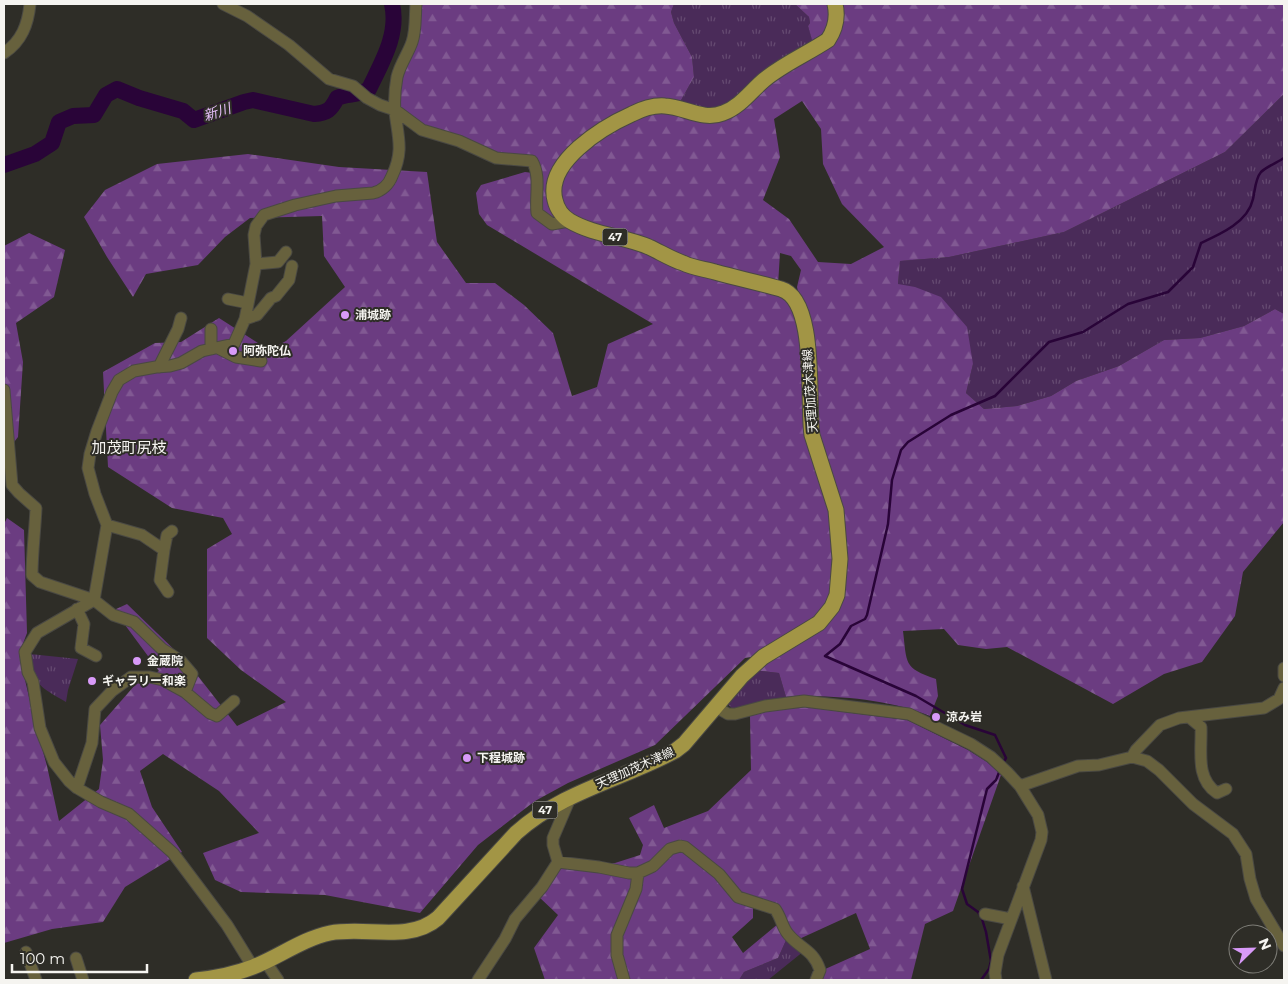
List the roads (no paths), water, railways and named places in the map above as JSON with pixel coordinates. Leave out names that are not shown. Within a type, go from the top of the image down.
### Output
[{"type":"main road","points":[[569,221],[558,209],[554,196],[555,182],[560,168],[571,154],[618,121],[647,108],[666,106],[699,115],[716,116],[731,110],[776,72],[828,40],[836,20],[835,4]]},
{"type":"main road","name":"天理加茂木津線","points":[[196,980],[228,975],[259,964],[299,944],[329,934],[352,930],[415,931],[429,925],[438,918],[516,833],[538,814],[571,796],[675,751],[684,744],[742,676],[763,657],[819,623],[832,607],[837,595],[840,559],[836,510],[816,451],[810,424],[810,372],[805,329],[800,309],[793,295],[788,291],[683,264],[649,247],[597,232],[569,221]]},
{"type":"street","points":[[4,52],[18,41],[24,31],[29,18],[30,4]]},
{"type":"street","points":[[224,4],[247,16],[289,46],[328,79],[353,86],[367,98],[395,110],[422,130],[459,141],[487,155],[507,159],[532,160],[537,170],[535,201],[537,214],[552,224],[569,221]]},
{"type":"street","points":[[94,600],[107,525],[95,494],[88,468],[97,431],[118,380],[134,372],[181,363],[202,351],[228,347],[234,344],[245,319],[256,264],[254,235],[256,226],[264,215],[295,205],[336,196],[379,192],[390,181],[399,163],[400,145],[395,110],[397,78],[402,61],[412,43],[416,4]]},
{"type":"street","points":[[256,264],[278,262],[286,252]]},
{"type":"street","points":[[245,319],[257,315],[271,298],[276,296],[289,280],[292,266]]},
{"type":"street","points":[[228,299],[248,302]]},
{"type":"street","points":[[159,367],[178,329],[181,318]]},
{"type":"street","points":[[211,329],[213,348]]},
{"type":"street","points":[[213,348],[236,358],[261,361]]},
{"type":"street","points":[[4,390],[12,485],[36,508],[32,575],[40,582],[94,600],[113,615],[134,622],[162,648],[181,661],[192,674],[185,692]]},
{"type":"street","points":[[107,525],[142,535],[164,550]]},
{"type":"street","points":[[168,592],[160,580],[167,535],[172,531]]},
{"type":"street","points":[[94,600],[37,633],[25,652],[28,672],[33,682],[40,728],[54,762],[77,788],[101,802],[129,814],[173,853],[259,964],[278,980]]},
{"type":"street","points":[[77,609],[84,624],[81,648],[96,656]]},
{"type":"street","points":[[1284,668],[1284,676]]},
{"type":"street","points":[[77,788],[92,743],[95,709],[112,691],[131,677],[150,677],[163,680],[185,692],[210,713],[217,716],[234,701]]},
{"type":"street","points":[[1132,757],[1136,750],[1160,725],[1180,718],[1264,708],[1278,699],[1284,688]]},
{"type":"street","points":[[716,707],[728,714],[735,714],[765,706],[804,701],[909,714],[971,744],[991,757],[1020,786],[1038,816],[1042,832],[1041,840],[998,955],[995,973],[996,980]]},
{"type":"street","points":[[1189,717],[1200,727],[1200,758],[1203,776],[1209,788],[1217,793],[1226,789]]},
{"type":"street","points":[[1020,786],[1078,766],[1132,757],[1147,760],[1160,770],[1192,804],[1233,834],[1246,854],[1250,879],[1256,899],[1284,946]]},
{"type":"street","points":[[478,980],[516,919],[542,887],[558,862],[553,845],[554,838],[571,796]]},
{"type":"street","points":[[558,862],[638,873],[653,866],[670,849],[680,846],[685,847],[719,874],[738,897],[775,909],[787,934],[811,953],[815,959],[820,970],[816,980]]},
{"type":"street","points":[[624,980],[617,955],[617,935],[636,889],[638,873]]},
{"type":"street","points":[[1023,886],[1046,980]]},
{"type":"street","points":[[985,914],[1012,919]]},
{"type":"street","points":[[26,952],[36,980]]},
{"type":"street","points":[[76,958],[83,980]]},
{"type":"waterway","name":"新川","points":[[4,165],[35,154],[52,143],[59,122],[73,116],[94,115],[106,95],[117,89],[139,98],[183,111],[194,120],[253,100],[314,114],[325,112],[331,108],[337,98],[361,93],[369,89],[384,58],[391,37],[394,15],[392,4]]},
{"type":"waterway","points":[[1003,763],[1006,758],[995,735],[965,725],[916,696],[825,656],[840,644],[851,626],[865,619],[867,615],[888,524],[892,480],[901,450],[908,442],[951,415],[995,396],[1049,342],[1083,332],[1128,304],[1168,292],[1193,267],[1201,243],[1233,226],[1246,214],[1253,199],[1256,182],[1261,172],[1284,158]]},
{"type":"waterway","points":[[981,980],[989,969],[991,961],[986,932],[978,912],[967,904],[962,889],[987,789],[996,780],[1000,770]]},
{"type":"place","name":"浦城跡","points":[[345,315]]},
{"type":"place","name":"阿弥陀仏","points":[[233,351]]},
{"type":"place","name":"金蔵院","points":[[137,661]]},
{"type":"place","name":"ギャラリー和楽","points":[[92,681]]},
{"type":"place","name":"涼み岩","points":[[936,717]]},
{"type":"place","name":"下程城跡","points":[[467,758]]},
{"type":"district","name":"加茂町尻枝","points":[[129,448]]}]
